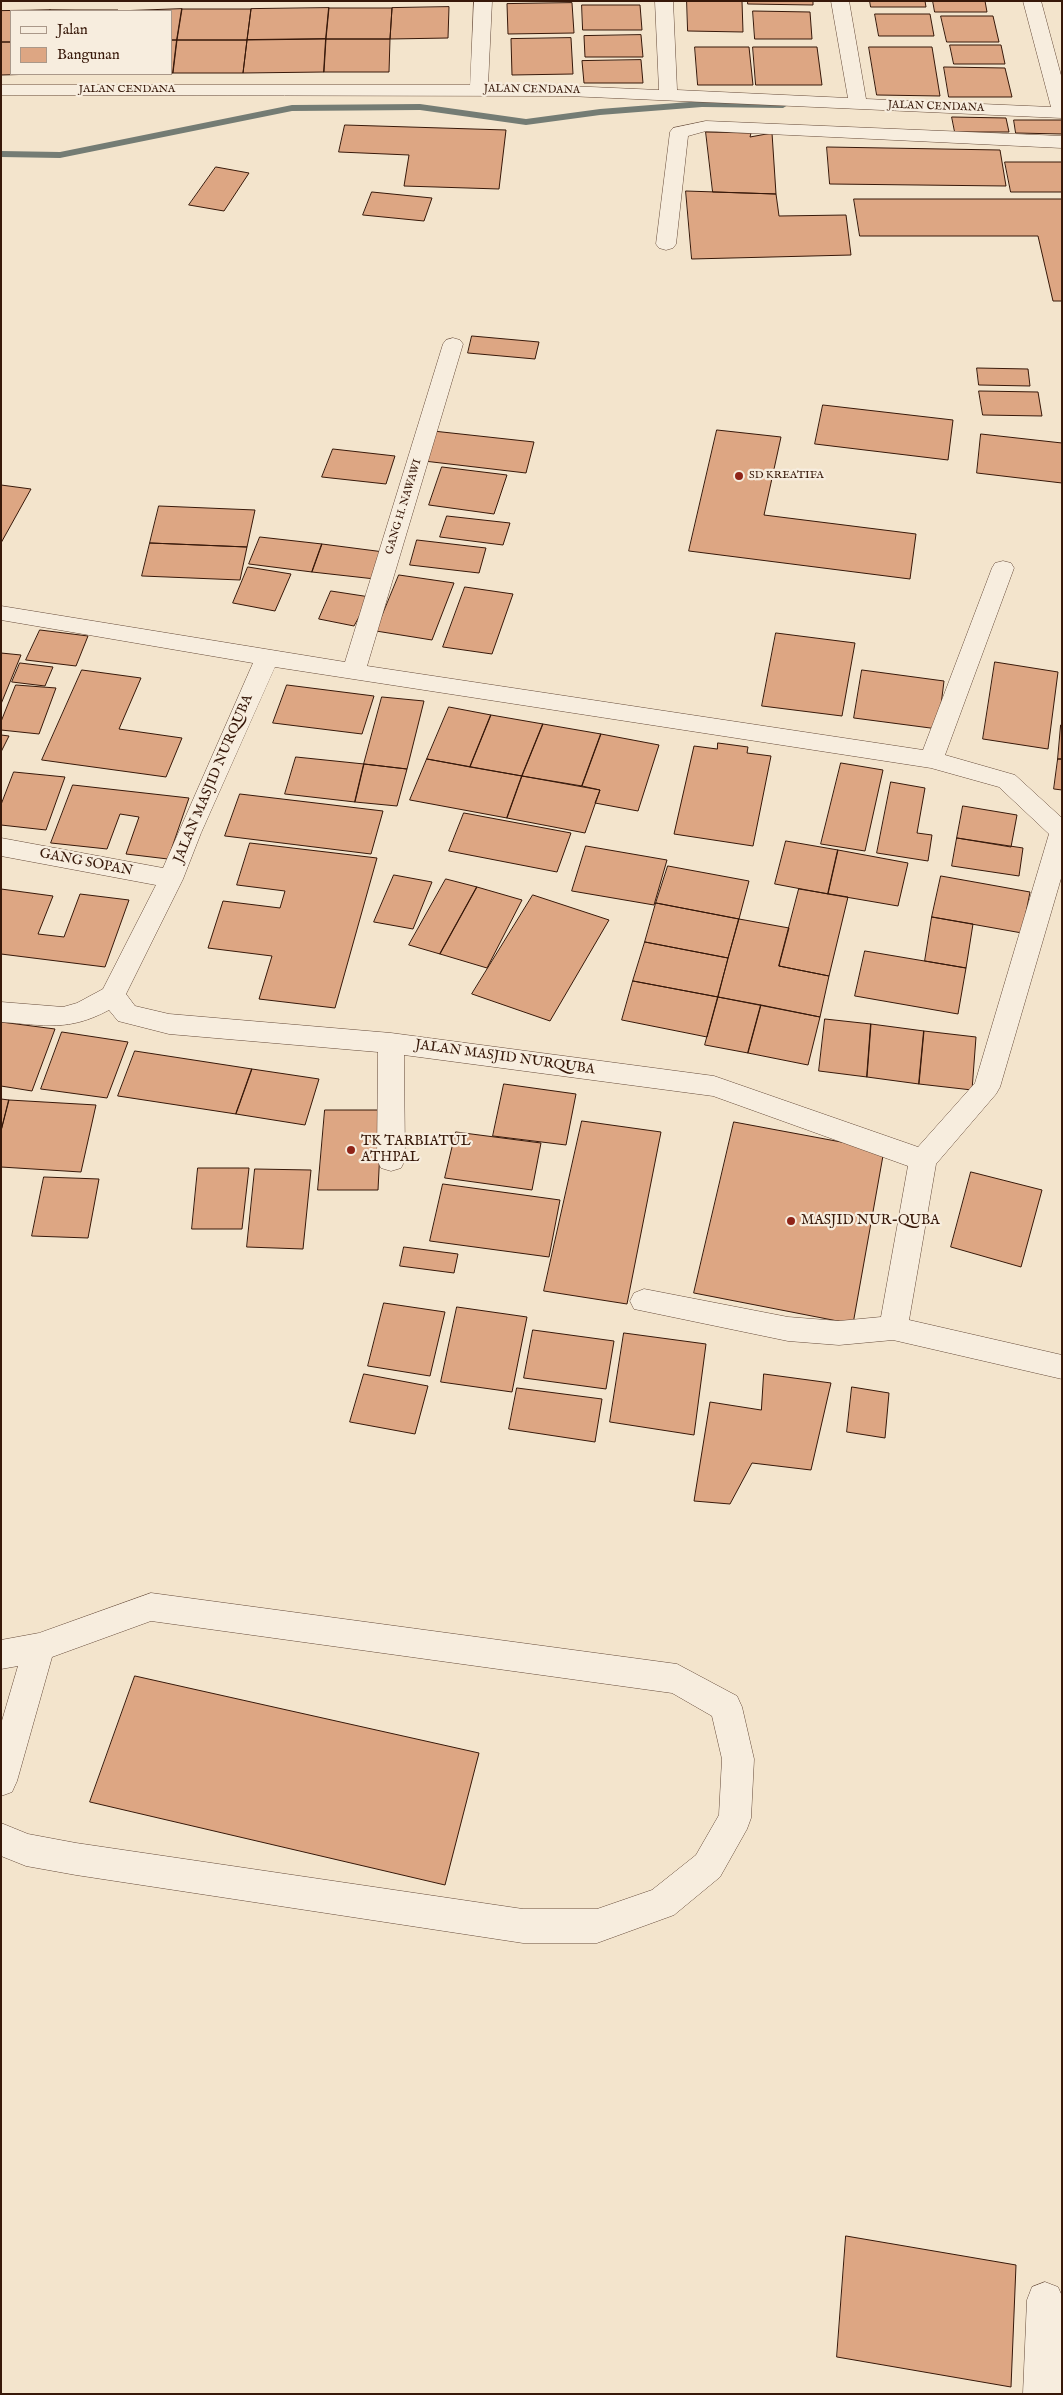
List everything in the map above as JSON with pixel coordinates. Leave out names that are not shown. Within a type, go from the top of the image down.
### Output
[{"type":"street","points":[[479,89],[484,1]]},
{"type":"street","points":[[664,1],[668,94]]},
{"type":"street","points":[[840,1],[858,104]]},
{"type":"street","points":[[1032,1],[1062,113]]},
{"type":"street","name":"JALAN CENDANA","points":[[1,90],[479,89],[668,94],[1062,113]]},
{"type":"street","points":[[666,244],[679,132],[706,126],[1062,142]]},
{"type":"street","name":"GANG H. NAWAWI","points":[[354,671],[453,344]]},
{"type":"street","points":[[931,760],[1003,568]]},
{"type":"street","points":[[1,613],[267,658],[931,760],[1007,780],[1062,832],[987,1087],[923,1160],[893,1328]]},
{"type":"street","name":"JALAN MASJID NURQUBA","points":[[267,658],[189,833],[171,879],[112,996],[127,1014],[169,1024],[391,1043],[714,1086],[923,1160]]},
{"type":"street","name":"GANG SOPAN","points":[[1,847],[171,879]]},
{"type":"street","points":[[1,1012],[63,1017],[86,1011],[112,996]]},
{"type":"street","points":[[391,1043],[392,1160]]},
{"type":"street","points":[[644,1300],[788,1329],[839,1332],[893,1328],[1062,1367]]},
{"type":"street","points":[[1,1655],[39,1647],[151,1607],[677,1679],[726,1707],[738,1759],[734,1818],[708,1866],[662,1903],[597,1926],[513,1924],[76,1859],[26,1850],[1,1839]]},
{"type":"street","points":[[1,1781],[39,1647]]},
{"type":"street","points":[[1042,2394],[1045,2300]]},
{"type":"building","points":[[687,1],[742,1],[743,32],[688,31]]},
{"type":"building","points":[[748,1],[813,1],[813,5],[748,4]]},
{"type":"building","points":[[870,1],[925,1],[926,7],[871,7]]},
{"type":"building","points":[[933,1],[985,1],[987,12],[935,12]]},
{"type":"building","points":[[572,3],[574,33],[508,34],[507,4]]},
{"type":"building","points":[[582,5],[640,5],[642,30],[583,30]]},
{"type":"building","points":[[449,7],[448,38],[390,39],[392,8]]},
{"type":"building","points":[[329,8],[326,39],[247,40],[251,9]]},
{"type":"building","points":[[329,8],[392,8],[390,39],[326,39]]},
{"type":"building","points":[[182,9],[177,40],[172,40],[172,10],[150,10]]},
{"type":"building","points":[[182,9],[251,9],[247,40],[177,40]]},
{"type":"building","points":[[1,11],[10,11],[10,42],[1,42]]},
{"type":"building","points":[[753,11],[810,12],[812,39],[755,39]]},
{"type":"building","points":[[875,14],[930,14],[934,36],[879,36]]},
{"type":"building","points":[[941,16],[993,16],[999,42],[947,42]]},
{"type":"building","points":[[641,35],[643,57],[585,57],[584,36]]},
{"type":"building","points":[[571,38],[573,74],[512,75],[511,39]]},
{"type":"building","points":[[326,39],[390,39],[389,72],[324,72]]},
{"type":"building","points":[[326,39],[324,72],[243,73],[247,40]]},
{"type":"building","points":[[172,40],[177,40],[173,73]]},
{"type":"building","points":[[177,40],[247,40],[243,73],[173,73]]},
{"type":"building","points":[[1,42],[10,42],[10,75],[1,75]]},
{"type":"building","points":[[950,45],[1001,45],[1005,64],[954,64]]},
{"type":"building","points":[[695,47],[749,47],[753,85],[698,85]]},
{"type":"building","points":[[753,47],[817,47],[822,85],[756,85]]},
{"type":"building","points":[[869,47],[932,47],[940,96],[877,95]]},
{"type":"building","points":[[641,60],[643,83],[584,83],[582,61]]},
{"type":"building","points":[[944,67],[1005,68],[1012,97],[949,97]]},
{"type":"building","points":[[952,117],[1006,118],[1009,132],[955,132]]},
{"type":"building","points":[[1014,120],[1062,120],[1062,134],[1016,133]]},
{"type":"building","points":[[345,125],[506,130],[499,189],[404,186],[409,155],[339,152]]},
{"type":"building","points":[[706,132],[751,133],[750,137],[772,133],[776,194],[713,192]]},
{"type":"building","points":[[827,147],[1000,150],[1006,186],[830,184]]},
{"type":"building","points":[[1005,162],[1062,162],[1062,192],[1011,192]]},
{"type":"building","points":[[216,167],[249,173],[224,211],[189,205]]},
{"type":"building","points":[[686,191],[776,194],[779,216],[846,215],[851,255],[692,259]]},
{"type":"building","points":[[372,192],[432,198],[424,221],[363,215]]},
{"type":"building","points":[[854,199],[1062,199],[1062,301],[1053,301],[1038,236],[860,236]]},
{"type":"building","points":[[472,336],[539,342],[535,359],[468,353]]},
{"type":"building","points":[[977,368],[1028,369],[1030,386],[979,385]]},
{"type":"building","points":[[979,391],[1038,392],[1042,416],[983,415]]},
{"type":"building","name":"SD KREATIFA","points":[[823,405],[953,420],[948,460],[815,444]]},
{"type":"building","name":"SD KREATIFA","points":[[717,430],[781,437],[764,515],[916,534],[910,579],[689,551]]},
{"type":"building","points":[[433,431],[534,442],[526,473],[424,461]]},
{"type":"building","points":[[981,434],[1062,443],[1062,483],[977,473]]},
{"type":"building","points":[[333,449],[395,456],[386,484],[322,477]]},
{"type":"building","points":[[442,467],[507,475],[494,514],[429,505]]},
{"type":"building","points":[[1,485],[31,489],[1,543]]},
{"type":"building","points":[[159,506],[255,510],[247,547],[150,543]]},
{"type":"building","points":[[447,516],[510,523],[503,545],[440,537]]},
{"type":"building","points":[[260,537],[322,544],[312,572],[249,564]]},
{"type":"building","points":[[417,540],[486,548],[479,573],[410,565]]},
{"type":"building","points":[[150,543],[247,547],[240,580],[142,576]]},
{"type":"building","points":[[322,544],[384,552],[375,579],[312,572]]},
{"type":"building","points":[[248,567],[291,574],[275,611],[233,603]]},
{"type":"building","points":[[399,575],[454,583],[432,640],[376,631]]},
{"type":"building","points":[[465,587],[513,594],[492,654],[443,647]]},
{"type":"building","points":[[331,591],[370,597],[354,626],[319,619]]},
{"type":"building","points":[[40,630],[88,636],[76,666],[26,660]]},
{"type":"building","points":[[776,633],[855,643],[842,716],[762,706]]},
{"type":"building","points":[[1,653],[21,655],[1,704]]},
{"type":"building","points":[[995,662],[1058,672],[1048,749],[983,739]]},
{"type":"building","points":[[20,663],[53,667],[45,686],[12,682]]},
{"type":"building","points":[[82,670],[141,678],[119,729],[182,738],[166,777],[42,760]]},
{"type":"building","points":[[862,670],[944,681],[938,729],[854,718]]},
{"type":"building","points":[[16,685],[56,688],[39,734],[1,730],[1,722]]},
{"type":"building","points":[[287,685],[374,696],[362,734],[273,723]]},
{"type":"building","points":[[382,697],[424,701],[407,769],[364,764]]},
{"type":"building","points":[[449,707],[491,715],[470,767],[427,759]]},
{"type":"building","points":[[491,715],[543,724],[522,776],[470,767]]},
{"type":"building","points":[[543,724],[601,734],[582,786],[522,776]]},
{"type":"building","points":[[1061,725],[1062,759],[1058,759]]},
{"type":"building","points":[[601,734],[659,745],[638,811],[595,803],[600,790],[582,786]]},
{"type":"building","points":[[1,735],[9,736],[1,752]]},
{"type":"building","points":[[718,743],[748,747],[747,753],[771,756],[753,846],[674,834],[694,746],[717,749]]},
{"type":"building","points":[[296,757],[364,764],[355,802],[285,794]]},
{"type":"building","points":[[427,759],[522,776],[507,818],[410,800]]},
{"type":"building","points":[[1058,759],[1062,759],[1062,790],[1054,789]]},
{"type":"building","points":[[841,763],[883,770],[865,851],[821,844]]},
{"type":"building","points":[[364,764],[407,769],[397,806],[355,802]]},
{"type":"building","points":[[14,772],[65,777],[46,830],[1,825],[1,805]]},
{"type":"building","points":[[522,776],[600,790],[585,833],[507,818]]},
{"type":"building","points":[[891,782],[925,788],[917,833],[932,835],[928,861],[877,853]]},
{"type":"building","points":[[73,785],[189,798],[168,859],[126,854],[139,817],[120,814],[107,849],[51,843]]},
{"type":"building","points":[[240,794],[383,811],[371,854],[225,836]]},
{"type":"building","points":[[963,806],[1017,815],[1011,847],[957,838]]},
{"type":"building","points":[[464,813],[571,833],[557,872],[449,851]]},
{"type":"building","points":[[957,838],[1023,848],[1019,876],[952,866]]},
{"type":"building","points":[[786,841],[838,850],[828,894],[775,884]]},
{"type":"building","points":[[250,843],[377,858],[335,1008],[259,999],[272,956],[208,948],[223,901],[280,908],[285,891],[237,885]]},
{"type":"building","points":[[586,846],[667,860],[654,905],[572,891]]},
{"type":"building","points":[[838,850],[908,863],[898,906],[828,894]]},
{"type":"building","points":[[668,866],[749,881],[739,919],[656,903]]},
{"type":"building","points":[[394,875],[432,882],[413,929],[374,922]]},
{"type":"building","points":[[941,876],[1030,892],[1022,933],[932,917]]},
{"type":"building","points":[[446,879],[477,887],[440,954],[409,945]]},
{"type":"building","points":[[477,887],[522,900],[487,968],[440,954]]},
{"type":"building","points":[[1,889],[53,896],[38,934],[64,937],[80,894],[129,900],[105,967],[1,954]]},
{"type":"building","points":[[799,889],[848,897],[829,976],[779,966]]},
{"type":"building","points":[[533,895],[609,920],[550,1021],[472,994]]},
{"type":"building","points":[[656,903],[739,919],[728,958],[645,942]]},
{"type":"building","points":[[932,917],[973,924],[966,968],[925,961]]},
{"type":"building","points":[[739,919],[789,928],[779,966],[829,976],[820,1017],[718,997]]},
{"type":"building","points":[[645,942],[728,958],[718,997],[633,981]]},
{"type":"building","points":[[865,951],[966,968],[958,1014],[855,996]]},
{"type":"building","points":[[633,981],[718,997],[707,1037],[622,1020]]},
{"type":"building","points":[[718,997],[761,1005],[748,1053],[705,1045]]},
{"type":"building","points":[[761,1005],[820,1017],[808,1065],[748,1053]]},
{"type":"building","points":[[825,1019],[871,1024],[867,1077],[819,1071]]},
{"type":"building","points":[[1,1022],[55,1029],[32,1091],[1,1086]]},
{"type":"building","points":[[871,1024],[924,1031],[919,1084],[867,1077]]},
{"type":"building","points":[[924,1031],[976,1037],[972,1090],[919,1084]]},
{"type":"building","points":[[62,1032],[128,1042],[107,1098],[41,1089]]},
{"type":"building","points":[[135,1051],[252,1069],[236,1114],[118,1096]]},
{"type":"building","points":[[252,1069],[319,1079],[305,1125],[236,1114]]},
{"type":"building","points":[[504,1084],[576,1094],[566,1145],[493,1136]]},
{"type":"building","points":[[1,1099],[9,1100],[1,1131]]},
{"type":"building","points":[[9,1100],[96,1105],[81,1172],[1,1167],[1,1131]]},
{"type":"building","name":"TK TARBIATUL ATHPAL","points":[[325,1110],[382,1110],[378,1190],[318,1190]]},
{"type":"building","points":[[582,1121],[661,1132],[627,1304],[544,1291]]},
{"type":"building","name":"MASJID NUR-QUBA","points":[[734,1122],[884,1150],[853,1324],[694,1293]]},
{"type":"building","points":[[456,1132],[541,1143],[532,1190],[445,1178]]},
{"type":"building","points":[[198,1168],[249,1168],[242,1229],[192,1229]]},
{"type":"building","points":[[255,1169],[311,1170],[303,1249],[247,1247]]},
{"type":"building","points":[[971,1172],[1042,1190],[1021,1267],[951,1247]]},
{"type":"building","points":[[44,1177],[99,1179],[88,1238],[32,1236]]},
{"type":"building","points":[[443,1184],[560,1200],[549,1257],[430,1241]]},
{"type":"building","points":[[404,1247],[458,1254],[454,1273],[400,1266]]},
{"type":"building","points":[[384,1303],[445,1312],[430,1376],[368,1366]]},
{"type":"building","points":[[457,1307],[527,1317],[512,1392],[441,1382]]},
{"type":"building","points":[[533,1330],[614,1341],[606,1389],[524,1378]]},
{"type":"building","points":[[624,1333],[706,1344],[694,1435],[610,1422]]},
{"type":"building","points":[[364,1374],[428,1386],[415,1434],[350,1422]]},
{"type":"building","points":[[764,1374],[831,1383],[811,1470],[752,1463],[730,1504],[694,1501],[710,1402],[761,1410]]},
{"type":"building","points":[[852,1387],[889,1393],[885,1438],[847,1432]]},
{"type":"building","points":[[517,1388],[602,1399],[595,1442],[509,1429]]},
{"type":"building","points":[[135,1676],[479,1753],[445,1885],[90,1802]]},
{"type":"building","points":[[846,2236],[1016,2265],[1011,2387],[837,2357]]},
{"type":"waterway","points":[[1,154],[60,155],[292,108],[420,107],[526,122],[600,112],[702,104],[783,105]]},
{"type":"place","name":"SD KREATIFA","points":[[739,476]]},
{"type":"place","name":"TK TARBIATUL ATHPAL","points":[[351,1150]]},
{"type":"place","name":"MASJID NUR-QUBA","points":[[791,1221]]}]
